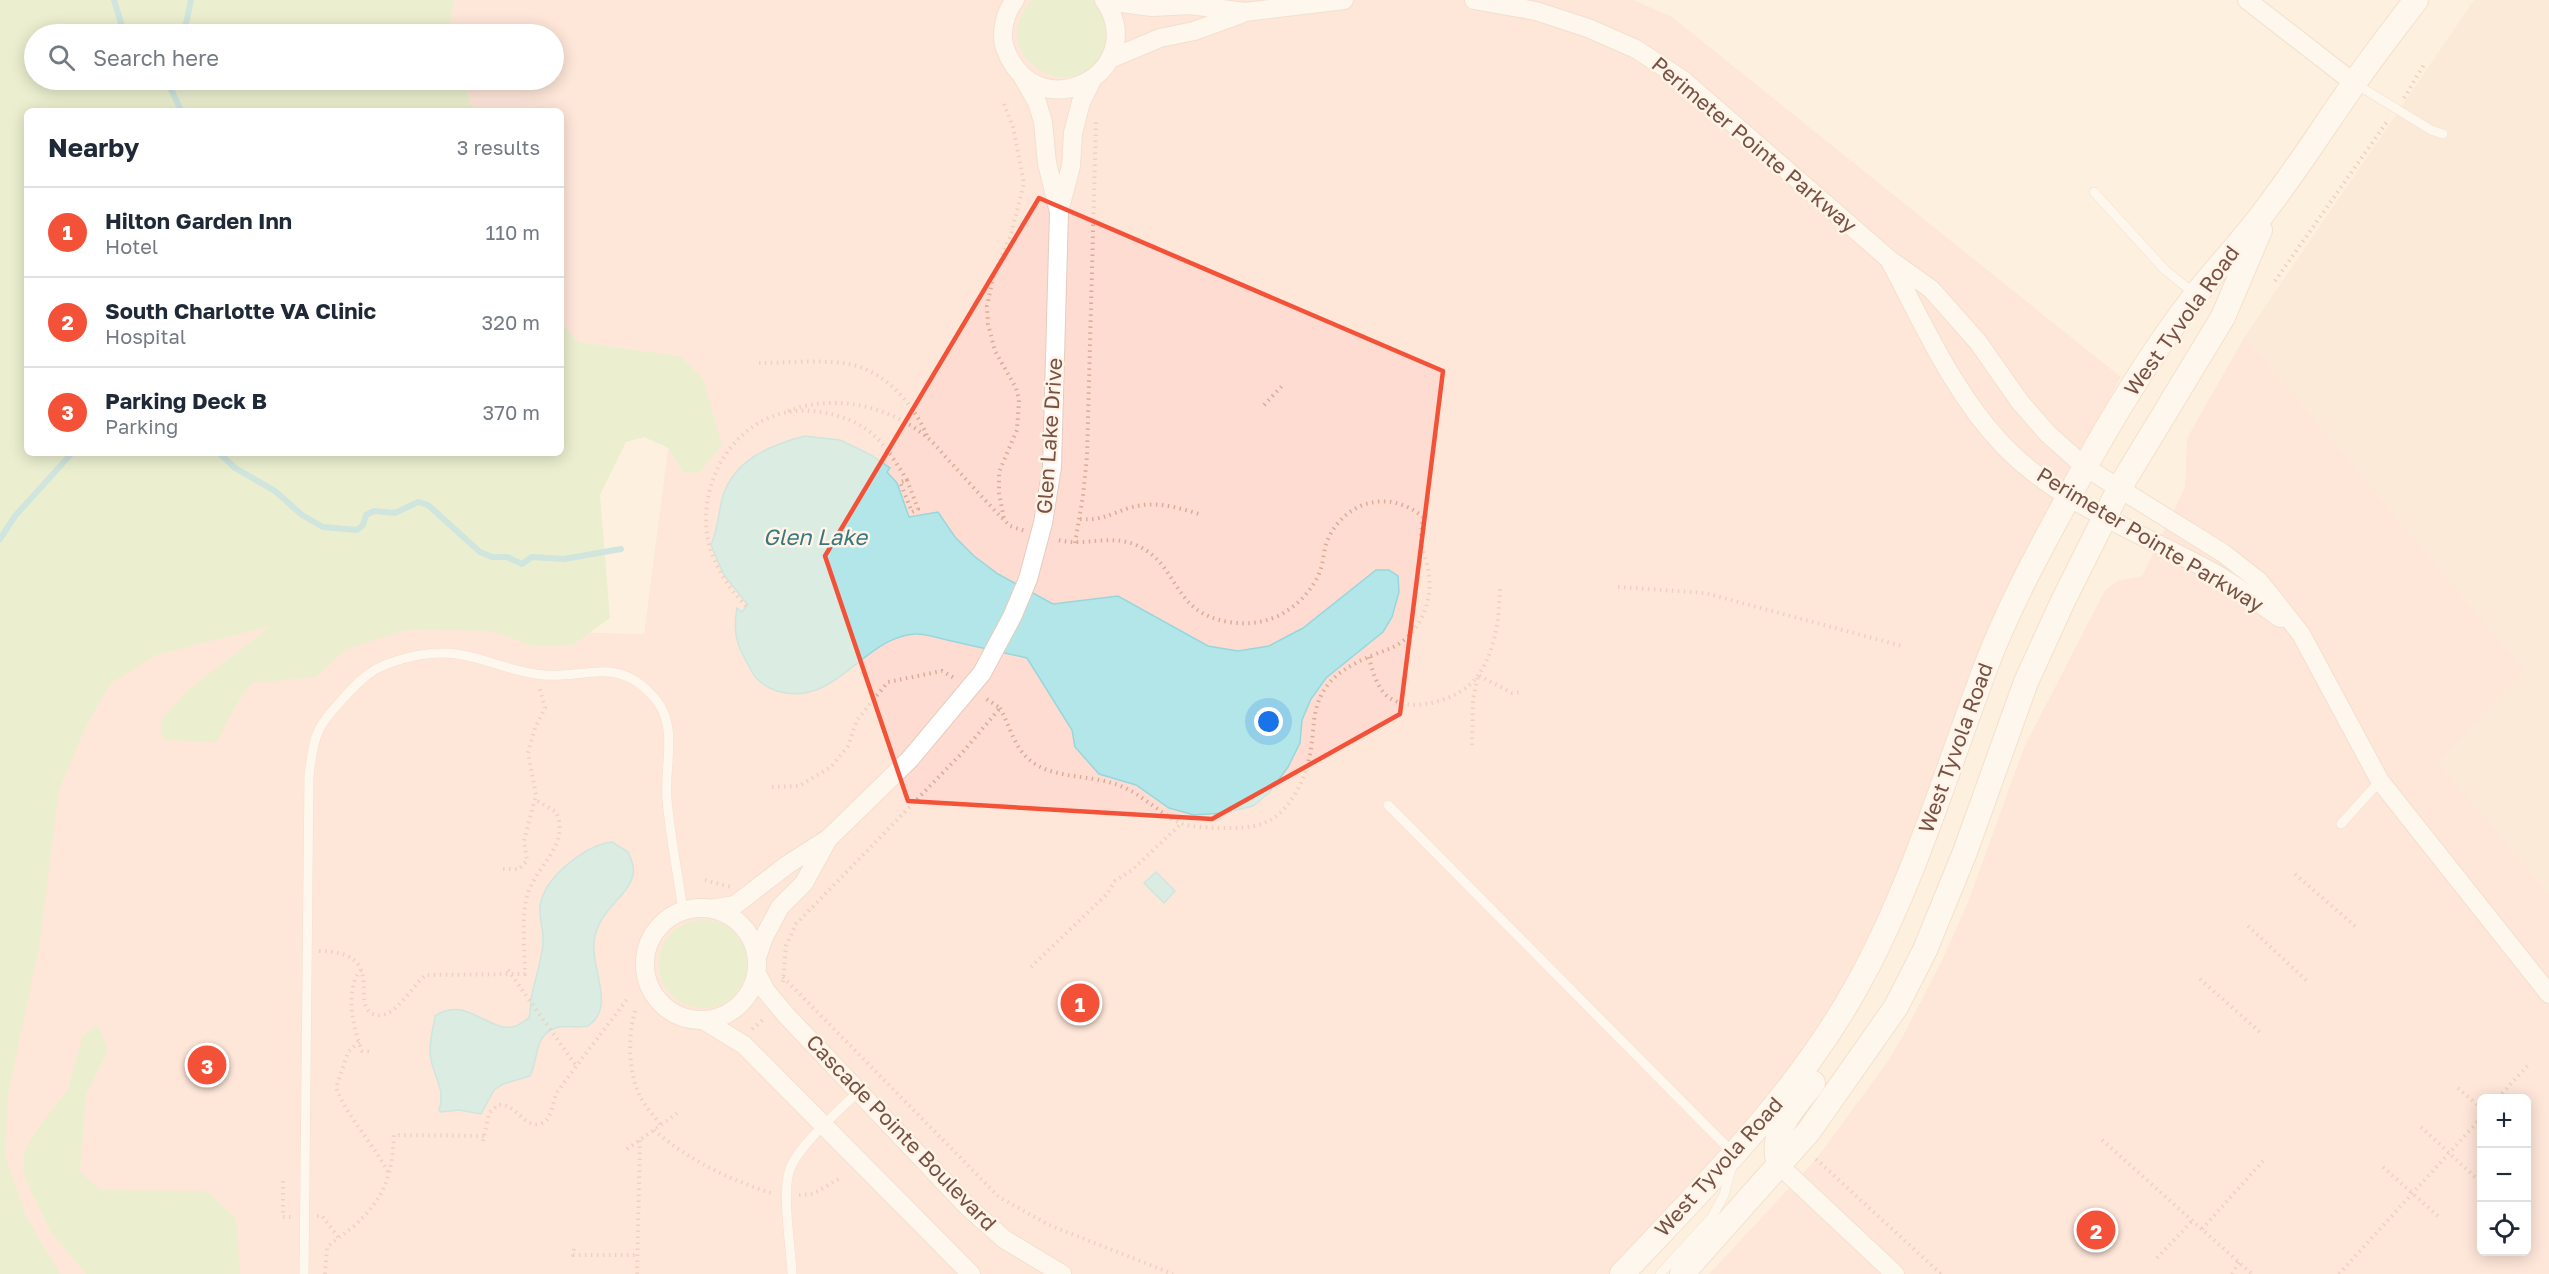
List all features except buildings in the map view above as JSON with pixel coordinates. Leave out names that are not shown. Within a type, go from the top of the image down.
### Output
[{"type":"main road","name":"West Tyvola Road","points":[[1622,1274],[1734,1155],[1791,1087],[1826,1038],[1858,985],[1886,926],[1922,838],[1987,664],[2025,579],[2085,467],[2143,369],[2196,294],[2270,205],[2354,83],[2416,0]]},
{"type":"main road","name":"West Tyvola Road","points":[[1682,1274],[1809,1131],[1896,1007],[1924,950],[1965,852],[2026,682],[2120,487],[2223,317],[2270,205]]},
{"type":"main road","points":[[1780,1166],[1775,1148],[1777,1136],[1847,1035],[1858,985]]},
{"type":"street","name":"Glen Lake Drive","points":[[1015,0],[1004,23],[1003,43],[1010,61],[1037,102],[1043,122],[1047,163],[1059,212]]},
{"type":"street","points":[[1110,59],[1160,38],[1194,31],[1245,12],[1344,0]]},
{"type":"street","name":"Perimeter Pointe Parkway","points":[[1474,0],[1536,11],[1588,28],[1636,49],[1683,80],[1890,260],[1931,289],[1978,342],[2020,402],[2048,434],[2085,467],[2223,553],[2259,581],[2301,634],[2380,781],[2549,994]]},
{"type":"street","points":[[2247,0],[2354,83]]},
{"type":"street","points":[[1022,76],[1039,87],[1059,90],[1076,88],[1092,80],[1105,68],[1110,59],[1116,35],[1114,17],[1105,1]]},
{"type":"street","points":[[1105,1],[1152,7],[1190,5],[1245,12]]},
{"type":"street","name":"Glen Lake Drive","points":[[711,909],[735,905],[787,865],[830,838],[910,759],[982,673],[1012,617],[1028,579],[1040,537],[1052,467],[1059,212],[1071,166],[1073,133],[1081,102],[1092,80]]},
{"type":"street","name":"Perimeter Pointe Parkway","points":[[1890,260],[1955,381],[1984,423],[2025,466],[2069,496],[2217,574],[2301,634]]},
{"type":"street","name":"Glen Lake Drive","points":[[757,965],[764,937],[780,907],[804,883],[830,838]]},
{"type":"street","points":[[705,1021],[724,1016],[740,1005],[751,991],[757,965],[752,940],[742,925],[728,914],[711,909],[693,908],[662,923],[650,939],[645,958],[646,977],[654,996],[667,1010],[685,1018],[705,1021],[744,1045],[971,1274]]},
{"type":"street","name":"Cascade Pointe Boulevard","points":[[757,965],[766,991],[786,1015],[968,1207],[1004,1239],[1062,1274]]},
{"type":"street","points":[[1780,1166],[1895,1274]]},
{"type":"lane","points":[[2354,83],[2431,130],[2443,134]]},
{"type":"lane","points":[[2094,192],[2165,270],[2196,294]]},
{"type":"lane","points":[[304,1274],[309,776],[317,733],[325,718],[359,681],[377,669],[422,656],[454,653],[516,672],[535,674],[610,671],[627,676],[651,693],[666,716],[668,732],[667,799],[683,911]]},
{"type":"lane","points":[[2341,824],[2380,781]]},
{"type":"lane","points":[[1388,805],[1734,1155],[1724,1196],[1712,1217],[1660,1274]]},
{"type":"lane","points":[[792,1274],[789,1170],[793,1161],[825,1125],[859,1092]]},
{"type":"path","points":[[2406,95],[2425,63]]},
{"type":"path","points":[[1004,104],[1013,127],[1024,183],[1011,235],[994,273],[987,306],[988,324],[995,351],[1016,388],[1019,399],[1017,430],[999,472],[999,493],[1004,520]]},
{"type":"path","points":[[1075,543],[1087,456],[1096,117]]},
{"type":"path","points":[[2275,280],[2386,123]]},
{"type":"path","points":[[759,363],[835,363],[860,367],[890,385],[903,397],[916,412],[929,439]]},
{"type":"path","points":[[1263,405],[1283,385]]},
{"type":"path","points":[[746,606],[729,587],[712,555],[706,527],[710,496],[720,463],[736,440],[759,423],[804,405],[841,402],[881,411],[905,423],[929,439],[1010,526],[1040,537],[1075,543],[1104,539],[1141,547],[1152,554],[1188,603],[1203,615],[1220,621],[1252,624],[1278,616],[1303,598],[1319,573],[1328,540],[1344,517],[1366,502],[1383,500],[1421,515],[1422,543],[1430,576],[1427,604],[1417,627],[1407,639],[1369,657],[1331,680],[1323,692],[1314,716],[1306,771],[1285,810],[1275,819],[1242,828],[1206,827],[1182,823],[1120,785],[1099,779],[1044,770],[1018,746],[1000,708]]},
{"type":"path","points":[[788,411],[811,411],[841,416],[865,428],[888,452],[907,480],[918,509],[912,512],[900,482],[907,480]]},
{"type":"path","points":[[1080,519],[1102,519],[1128,508],[1153,504],[1199,514]]},
{"type":"path","points":[[1618,587],[1705,593],[1902,646]]},
{"type":"path","points":[[1369,657],[1378,684],[1393,700],[1403,703],[1434,703],[1454,698],[1470,686],[1478,675],[1496,635],[1500,588]]},
{"type":"path","points":[[503,869],[519,869],[527,861],[524,841],[536,800],[528,753],[530,741],[545,708],[535,674]]},
{"type":"path","points":[[1478,675],[1512,693],[1521,692]]},
{"type":"path","points":[[1472,745],[1473,699],[1478,675]]},
{"type":"path","points":[[307,951],[341,953],[356,961],[361,970],[366,1006],[374,1014],[381,1015],[394,1010],[426,975],[509,972],[525,974],[527,896],[551,857],[559,827],[556,812],[536,800]]},
{"type":"path","points":[[1031,967],[1107,894],[1115,881],[1132,870],[1182,823]]},
{"type":"path","points":[[2295,874],[2356,927]]},
{"type":"path","points":[[2248,926],[2307,981]]},
{"type":"path","points":[[361,970],[354,978],[352,993],[358,1042],[362,1051],[373,1052]]},
{"type":"path","points":[[509,972],[577,1067]]},
{"type":"path","points":[[783,977],[999,1197],[1049,1225],[1173,1274]]},
{"type":"path","points":[[2200,979],[2260,1032]]},
{"type":"path","points":[[483,1142],[489,1113],[498,1105],[510,1106],[530,1123],[544,1122],[548,1119],[557,1093],[628,998]]},
{"type":"path","points":[[635,1011],[632,1025],[633,1075],[640,1096],[661,1125]]},
{"type":"path","points":[[358,1042],[348,1052],[336,1081],[336,1088],[357,1126],[379,1154],[390,1175]]},
{"type":"path","points":[[2502,1094],[2529,1064]]},
{"type":"path","points":[[2458,1088],[2477,1105]]},
{"type":"path","points":[[627,1149],[679,1112]]},
{"type":"path","points":[[2339,1274],[2477,1122]]},
{"type":"path","points":[[2421,1127],[2475,1177]]},
{"type":"path","points":[[654,1130],[681,1153],[767,1192],[788,1195],[813,1194],[840,1178]]},
{"type":"path","points":[[325,1274],[327,1248],[367,1213],[390,1175],[393,1164],[394,1135],[484,1136]]},
{"type":"path","points":[[637,1274],[640,1139]]},
{"type":"path","points":[[2102,1140],[2252,1274]]},
{"type":"path","points":[[1816,1160],[1941,1274]]},
{"type":"path","points":[[2202,1229],[2263,1161]]},
{"type":"path","points":[[2383,1167],[2439,1217]]},
{"type":"path","points":[[2157,1258],[2193,1221]]},
{"type":"path","points":[[574,1249],[573,1255],[638,1255]]},
{"type":"path","points":[[2232,1274],[2239,1262]]},
{"type":"highlighted area","points":[[1039,198],[1443,371],[1400,714],[1212,819],[908,801],[825,556]]},
{"type":"shaded area","points":[[454,0],[1634,0],[1672,17],[2121,377],[2067,476],[1864,953],[1838,999],[1768,1102],[1609,1274],[0,1274],[0,618],[644,634],[680,356],[578,342],[564,326],[564,108],[472,108],[466,90],[564,90],[564,24],[449,24]]},
{"type":"shaded area","points":[[2474,0],[2549,0],[2549,893],[2437,762],[2524,671],[2245,336]]},
{"type":"shaded area","points":[[2245,336],[2525,671],[2438,762],[2549,893],[2549,1274],[1709,1274],[1816,1159],[1888,1061],[1943,958],[1968,902],[2024,747],[2105,590],[2117,581],[2142,576],[2185,487],[2187,438]]},
{"type":"green space","points":[[0,0],[454,0],[449,24],[24,24],[24,90],[466,90],[472,108],[24,108],[24,456],[564,456],[564,326],[578,342],[680,356],[703,379],[722,445],[699,473],[683,472],[668,448],[644,437],[626,442],[600,495],[610,618],[573,645],[530,645],[491,631],[408,629],[345,650],[316,677],[251,683],[233,710],[217,742],[163,740],[161,720],[187,691],[271,626],[156,655],[111,683],[87,724],[59,790],[39,947],[8,1094],[5,1155],[26,1216],[60,1274],[0,1274]]},
{"type":"green space","points":[[1032,0],[1092,0],[1102,14],[1107,30],[1106,42],[1095,64],[1078,75],[1059,77],[1041,71],[1027,59],[1018,42],[1019,22]]},
{"type":"green space","points":[[703,920],[728,927],[740,939],[747,964],[740,989],[728,1001],[703,1008],[678,1001],[666,989],[659,964],[666,939],[678,927]]},
{"type":"green space","points":[[98,1025],[108,1050],[86,1095],[80,1172],[100,1190],[207,1191],[236,1219],[240,1274],[86,1274],[50,1231],[23,1173],[24,1152],[36,1131],[67,1091],[83,1035]]},
{"type":"water","name":"Glen Lake","points":[[805,436],[840,440],[871,455],[890,468],[887,472],[897,483],[909,517],[938,512],[955,537],[974,556],[998,574],[1053,604],[1118,596],[1208,646],[1238,651],[1269,646],[1303,628],[1376,570],[1389,570],[1398,576],[1399,592],[1392,617],[1383,632],[1326,678],[1311,699],[1302,720],[1300,743],[1288,767],[1269,793],[1253,806],[1224,813],[1194,815],[1169,808],[1136,785],[1099,774],[1075,747],[1072,730],[1027,658],[915,634],[897,638],[880,647],[832,682],[816,690],[797,694],[777,691],[766,686],[757,678],[743,655],[737,641],[735,626],[737,608],[742,612],[748,605],[724,575],[711,545],[717,528],[722,499],[727,485],[735,474],[754,456],[779,444]]},
{"type":"water","points":[[612,842],[628,852],[633,872],[625,891],[606,913],[596,931],[594,954],[601,999],[596,1018],[588,1026],[559,1027],[548,1032],[540,1043],[530,1076],[503,1084],[494,1090],[481,1114],[459,1110],[441,1112],[439,1110],[440,1090],[430,1054],[435,1016],[456,1009],[503,1027],[519,1025],[529,1018],[542,949],[540,906],[545,891],[551,881],[569,863],[591,849]]},
{"type":"water","points":[[1156,872],[1175,891],[1164,903],[1144,883]]},
{"type":"waterway","points":[[114,0],[121,24]]},
{"type":"waterway","points":[[186,24],[191,0]]},
{"type":"waterway","points":[[172,90],[180,108]]},
{"type":"waterway","points":[[0,539],[15,516],[69,456]]},
{"type":"waterway","points":[[222,456],[235,468],[275,491],[302,515],[323,527],[357,530],[363,525],[366,515],[374,511],[395,513],[418,502],[428,505],[480,552],[492,557],[507,557],[522,564],[532,557],[564,559],[621,549]]},
{"type":"place","name":"Hilton Garden Inn","points":[[1080,1003]]},
{"type":"place","name":"Parking Deck B","points":[[207,1065]]},
{"type":"place","name":"South Charlotte VA Clinic","points":[[2096,1230]]}]
